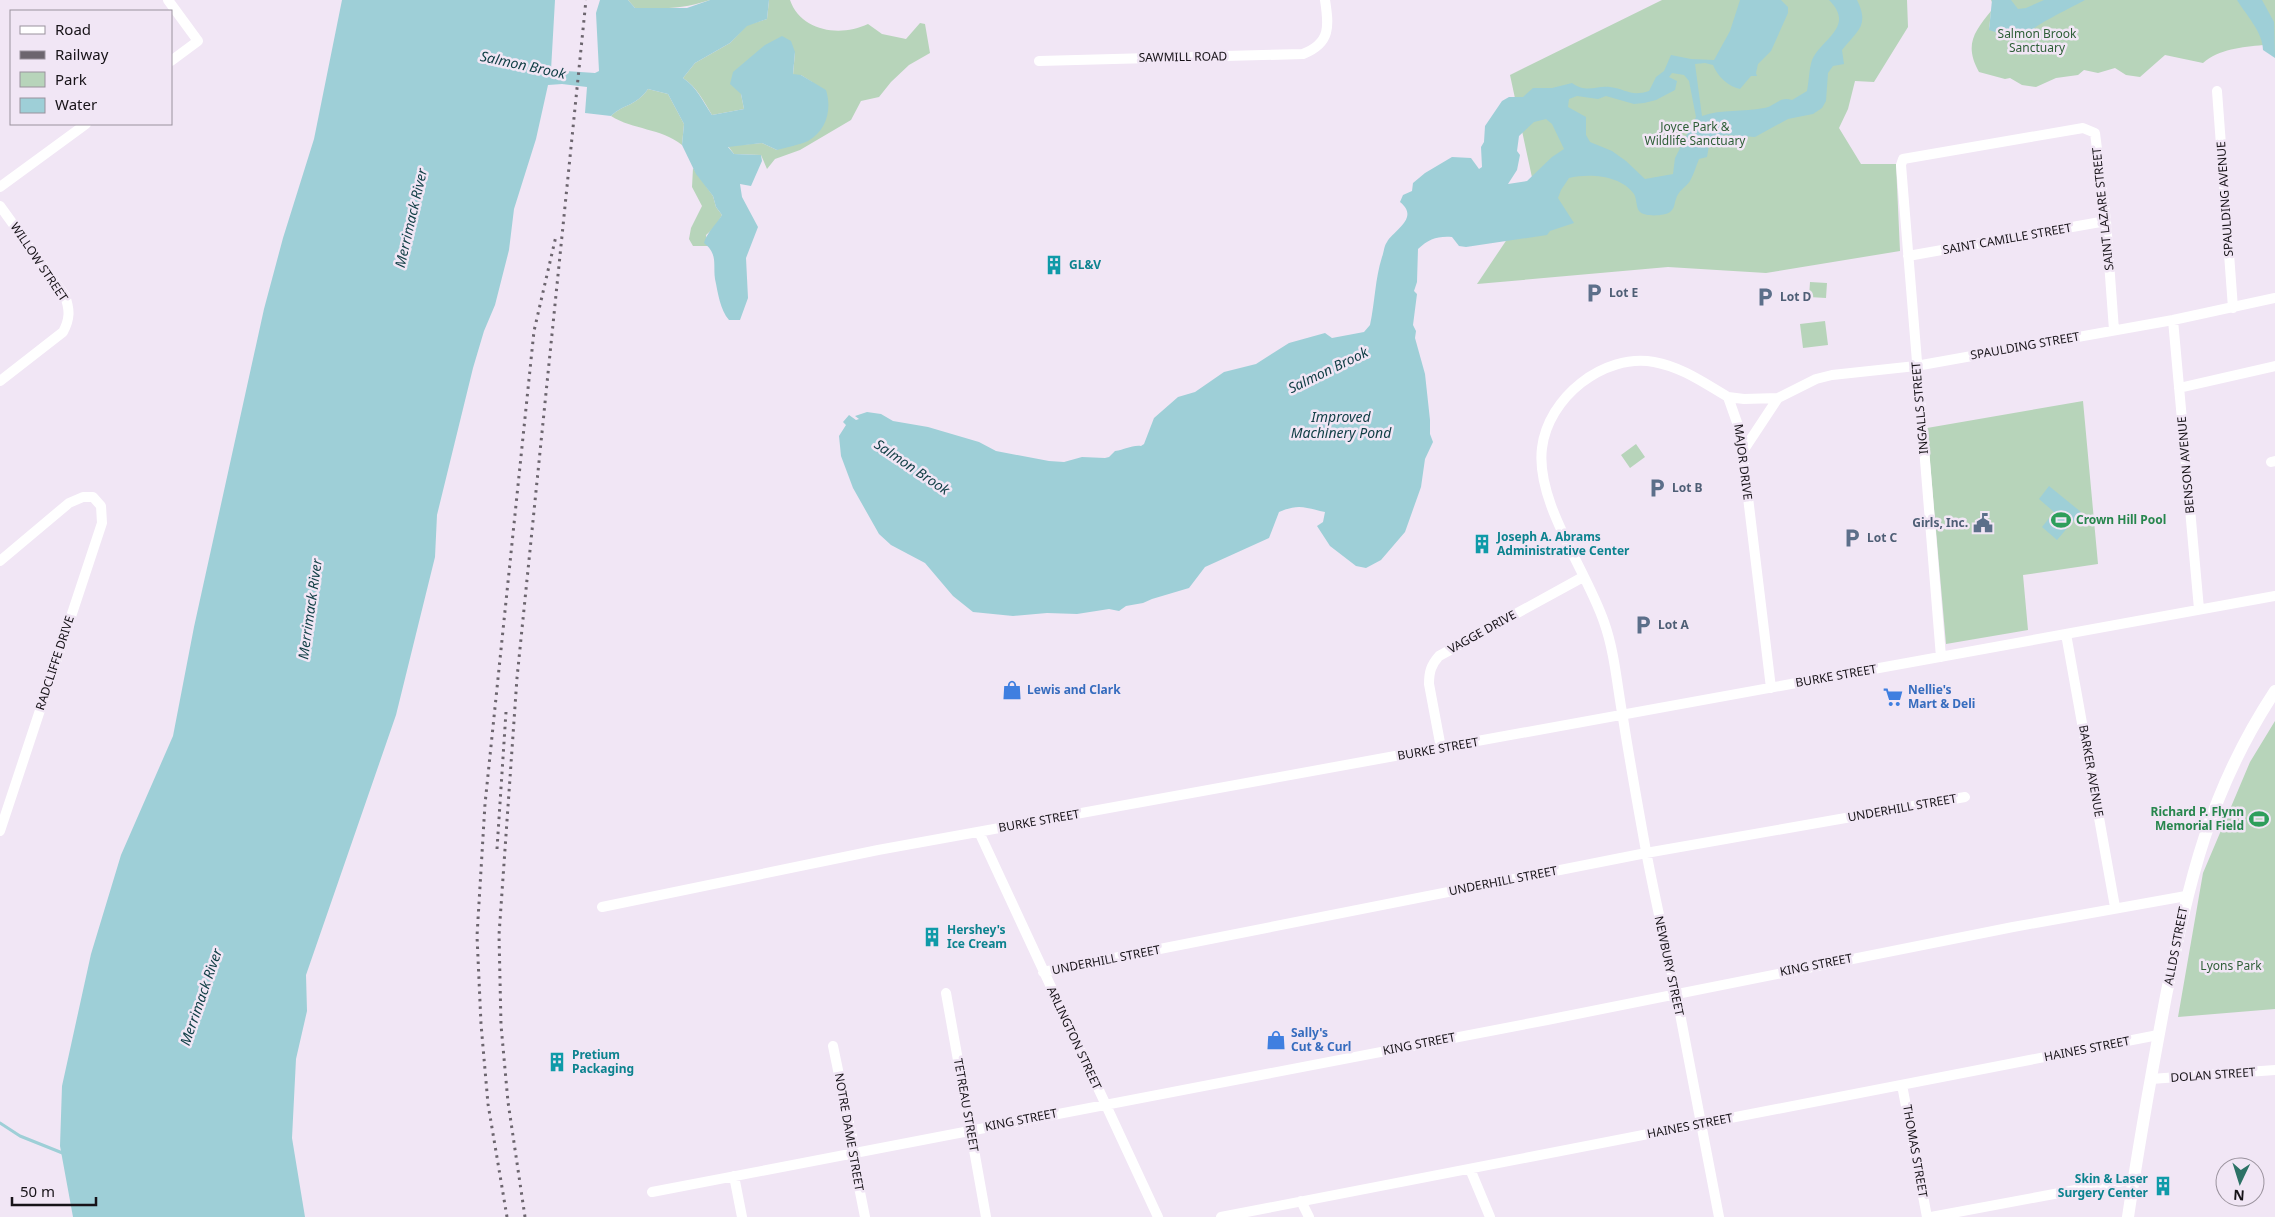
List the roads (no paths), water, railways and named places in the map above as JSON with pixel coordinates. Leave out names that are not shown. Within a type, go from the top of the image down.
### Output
[{"type":"street","points":[[168,0],[198,41],[172,60]]},
{"type":"street","name":"SAWMILL ROAD","points":[[1039,61],[1303,54],[1316,49],[1323,41],[1328,29],[1325,0]]},
{"type":"street","name":"SPAULDING AVENUE","points":[[2217,91],[2234,308]]},
{"type":"street","points":[[0,187],[85,125]]},
{"type":"street","name":"SAINT LAZARE STREET","points":[[1903,159],[2083,128],[2095,133],[2106,221],[2114,330]]},
{"type":"street","name":"INGALLS STREET","points":[[1903,159],[1901,165],[1916,366],[1941,657]]},
{"type":"street","name":"WILLOW STREET","points":[[0,206],[65,296],[70,308],[69,322],[63,332],[0,381]]},
{"type":"street","name":"SAINT CAMILLE STREET","points":[[1908,256],[2106,221]]},
{"type":"street","name":"SPAULDING STREET","points":[[1728,397],[1744,399],[1778,398],[1816,379],[1916,366],[2173,320],[2275,298]]},
{"type":"street","name":"BENSON AVENUE","points":[[2173,320],[2199,609]]},
{"type":"street","points":[[1622,715],[1612,648],[1600,611],[1554,510],[1542,474],[1544,436],[1562,402],[1581,384],[1603,371],[1624,363],[1653,362],[1684,371],[1728,397]]},
{"type":"street","points":[[2179,388],[2275,366]]},
{"type":"street","name":"MAJOR DRIVE","points":[[1728,397],[1738,419],[1743,450],[1771,688]]},
{"type":"street","name":"SPAULDING STREET","points":[[1743,450],[1778,398]]},
{"type":"street","name":"RADCLIFFE DRIVE","points":[[0,561],[69,503],[83,497],[93,497],[101,506],[102,523],[0,831]]},
{"type":"street","name":"VAGGE DRIVE","points":[[1440,748],[1430,684],[1430,669],[1433,663],[1439,656],[1583,576]]},
{"type":"street","name":"BURKE STREET","points":[[602,907],[774,871],[979,832],[2275,596]]},
{"type":"street","name":"BARKER AVENUE","points":[[2066,634],[2115,908]]},
{"type":"street","name":"ALLDS STREET","points":[[2128,1217],[2150,1079],[2186,896],[2204,834],[2222,787],[2242,746],[2275,691]]},
{"type":"street","name":"NEWBURY STREET","points":[[1622,715],[1646,853],[1676,994],[1719,1217]]},
{"type":"street","name":"UNDERHILL STREET","points":[[1043,972],[1646,853],[1965,797]]},
{"type":"street","name":"ARLINGTON STREET","points":[[979,832],[1158,1217]]},
{"type":"street","name":"KING STREET","points":[[652,1192],[1538,1022],[2115,908],[2186,896]]},
{"type":"street","name":"TETREAU STREET","points":[[946,993],[986,1217]]},
{"type":"street","name":"HAINES STREET","points":[[1220,1217],[2158,1035]]},
{"type":"street","name":"NOTRE DAME STREET","points":[[833,1046],[865,1217]]},
{"type":"street","name":"DOLAN STREET","points":[[2150,1079],[2275,1070]]},
{"type":"street","name":"THOMAS STREET","points":[[1902,1085],[1927,1217]]},
{"type":"street","points":[[1470,1169],[1490,1217]]},
{"type":"street","points":[[734,1176],[742,1217]]},
{"type":"street","points":[[1931,1217],[2134,1179]]},
{"type":"street","points":[[1302,1201],[1309,1217]]},
{"type":"water","points":[[342,0],[555,0],[551,70],[595,73],[599,71],[596,13],[600,0],[628,0],[635,8],[687,8],[710,0],[769,0],[767,19],[747,26],[730,43],[695,63],[683,78],[696,90],[712,115],[744,109],[741,94],[730,84],[733,72],[765,45],[782,36],[791,41],[795,52],[793,74],[801,75],[826,90],[828,112],[820,131],[808,141],[777,150],[762,143],[728,147],[734,154],[761,155],[762,161],[751,186],[740,184],[742,197],[758,227],[746,258],[748,298],[740,320],[729,320],[723,311],[718,295],[713,255],[704,243],[709,232],[722,215],[716,207],[713,196],[696,174],[682,145],[684,124],[668,94],[648,89],[639,99],[611,116],[585,113],[587,87],[562,84],[548,85],[536,139],[514,209],[509,250],[495,305],[484,331],[473,368],[437,515],[435,557],[396,715],[306,975],[307,1011],[296,1059],[292,1138],[305,1217],[73,1217],[60,1146],[62,1086],[91,954],[121,855],[173,736],[194,627],[264,309],[283,238],[314,139]]},
{"type":"water","name":"Improved Machinery Pond","points":[[1740,0],[1781,0],[1788,7],[1788,13],[1771,51],[1758,64],[1757,76],[1751,76],[1740,89],[1724,80],[1717,73],[1713,65],[1705,63],[1695,64],[1702,116],[1717,112],[1764,108],[1784,99],[1792,100],[1807,91],[1812,60],[1816,52],[1838,25],[1839,18],[1836,9],[1829,0],[1857,0],[1862,16],[1860,28],[1842,50],[1844,64],[1833,66],[1828,73],[1826,101],[1822,108],[1813,114],[1788,119],[1755,137],[1725,135],[1710,140],[1707,157],[1699,159],[1690,181],[1678,194],[1673,209],[1670,212],[1655,215],[1643,214],[1638,209],[1634,194],[1621,183],[1604,177],[1577,176],[1569,178],[1558,198],[1574,223],[1550,231],[1547,235],[1466,247],[1459,246],[1452,237],[1442,237],[1426,243],[1418,249],[1417,282],[1414,291],[1417,294],[1413,325],[1425,374],[1430,434],[1433,442],[1425,459],[1421,487],[1405,532],[1381,560],[1366,568],[1356,566],[1330,546],[1317,526],[1323,522],[1325,512],[1298,507],[1279,512],[1269,538],[1205,567],[1189,588],[1143,603],[1126,606],[1119,611],[1109,609],[1077,614],[1047,613],[1013,616],[973,612],[953,596],[925,563],[891,545],[879,534],[853,488],[841,456],[839,436],[846,425],[843,422],[849,415],[856,420],[859,419],[855,416],[867,412],[881,414],[893,421],[928,427],[979,442],[996,451],[1049,461],[1064,462],[1082,457],[1105,458],[1115,451],[1144,444],[1154,418],[1178,397],[1195,392],[1224,372],[1256,364],[1289,343],[1325,333],[1332,338],[1364,332],[1370,325],[1378,274],[1385,245],[1407,219],[1405,208],[1400,202],[1403,195],[1412,191],[1413,183],[1425,173],[1452,157],[1471,158],[1479,169],[1482,167],[1481,147],[1484,142],[1485,126],[1502,101],[1509,97],[1523,97],[1533,88],[1552,88],[1572,83],[1587,89],[1610,87],[1629,92],[1643,93],[1649,91],[1656,77],[1664,71],[1671,55],[1691,59],[1714,60],[1730,31]],"holes":[[[1672,73],[1684,75],[1689,81],[1696,117],[1675,158],[1673,174],[1645,179],[1612,151],[1590,142],[1586,135],[1586,117],[1568,107],[1569,99],[1577,96],[1598,99],[1606,96],[1634,104],[1656,100],[1675,90],[1677,81],[1669,77]],[[1546,119],[1552,124],[1564,149],[1552,157],[1527,181],[1508,184],[1517,170],[1520,155],[1517,151],[1519,136],[1534,122]]]},
{"type":"water","points":[[1992,0],[2011,0],[2018,9],[2026,8],[2044,0],[2085,0],[2040,24],[2021,40],[1989,30]]},
{"type":"water","points":[[2237,0],[2262,0],[2274,22],[2275,58],[2263,50],[2257,30]]},
{"type":"water","name":"Crown Hill Pool","points":[[2049,486],[2081,512],[2057,540],[2042,527],[2054,512],[2039,499]]},
{"type":"waterway","points":[[0,1123],[20,1136],[65,1154]]},
{"type":"railway","points":[[525,1217],[508,1102],[501,1025],[499,935],[517,678],[586,0]]},
{"type":"railway","points":[[507,1217],[488,1104],[481,1024],[477,936],[485,804],[534,331],[556,236]]},
{"type":"railway","points":[[497,849],[506,712]]},
{"type":"place","name":"GL&V","points":[[1054,265]]},
{"type":"place","name":"Lot E","points":[[1594,293]]},
{"type":"place","name":"Lot D","points":[[1765,297]]},
{"type":"place","name":"Lot B","points":[[1657,488]]},
{"type":"place","name":"Crown Hill Pool","points":[[2061,520]]},
{"type":"place","name":"Girls, Inc.","points":[[1983,523]]},
{"type":"place","name":"Lot C","points":[[1852,538]]},
{"type":"place","name":"Joseph A. Abrams Administrative Center","points":[[1482,544]]},
{"type":"place","name":"Lot A","points":[[1643,625]]},
{"type":"place","name":"Lewis and Clark","points":[[1012,690]]},
{"type":"place","name":"Nellie's Mart & Deli","points":[[1893,697]]},
{"type":"place","name":"Richard P. Flynn Memorial Field","points":[[2259,819]]},
{"type":"place","name":"Hershey's Ice Cream","points":[[932,937]]},
{"type":"place","name":"Sally's Cut & Curl","points":[[1276,1040]]},
{"type":"place","name":"Pretium Packaging","points":[[557,1062]]},
{"type":"place","name":"Skin & Laser Surgery Center","points":[[2163,1186]]},
{"type":"park label","name":"Salmon Brook Sanctuary","points":[[2037,41]]},
{"type":"park label","name":"Joyce Park & Wildlife Sanctuary","points":[[1695,134]]},
{"type":"park label","name":"Lyons Park","points":[[2231,966]]},
{"type":"water label","name":"Salmon Brook","points":[[523,65]]},
{"type":"water label","name":"Merrimack River","points":[[411,218]]},
{"type":"water label","name":"Salmon Brook","points":[[1328,370]]},
{"type":"water label","name":"Salmon Brook","points":[[912,467]]},
{"type":"water label","name":"Merrimack River","points":[[310,609]]},
{"type":"water label","name":"Merrimack River","points":[[201,997]]}]
